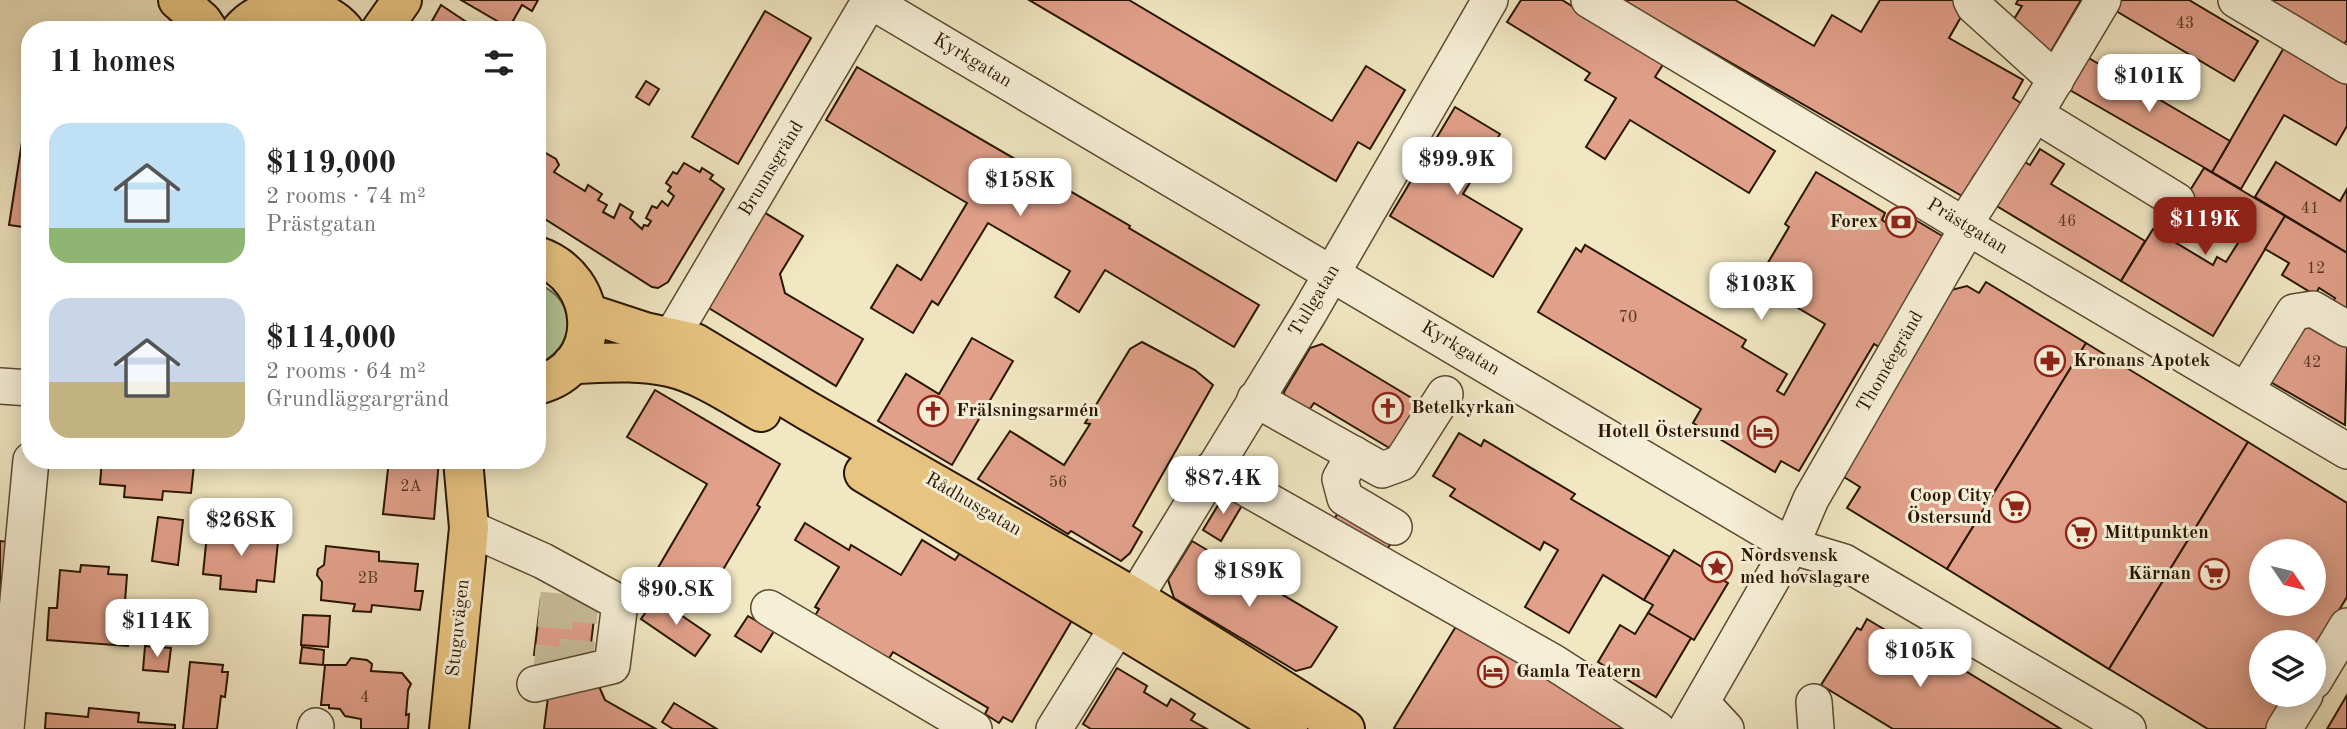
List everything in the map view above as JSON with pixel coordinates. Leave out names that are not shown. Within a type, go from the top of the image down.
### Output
[{"type":"main road","points":[[178,0],[202,21]]},
{"type":"main road","points":[[387,21],[402,0]]},
{"type":"main road","points":[[249,21],[267,10],[315,10]]},
{"type":"main road","points":[[546,260],[557,264],[572,277],[583,294],[587,313],[587,331],[582,349],[572,364],[559,376],[546,381]]},
{"type":"main road","name":"Rådhusgatan","points":[[587,313],[645,332],[695,343],[1127,611],[1288,729]]},
{"type":"main road","name":"Rådhusgatan","points":[[572,364],[639,362],[686,372],[1345,729]]},
{"type":"main road","name":"Stuguvägen","points":[[449,729],[469,528],[464,469]]},
{"type":"main road","name":"Stuguvägen","points":[[469,528],[489,469]]},
{"type":"street","name":"Kyrkgatan","points":[[870,0],[1791,546],[1844,562],[2129,729]]},
{"type":"street","name":"Brunnsgränd","points":[[672,336],[870,0]]},
{"type":"street","name":"Tullgatan","points":[[1054,729],[1331,273],[1490,0]]},
{"type":"street","name":"Prästgatan","points":[[1589,0],[2347,451]]},
{"type":"street","points":[[1971,0],[1974,6],[2056,80]]},
{"type":"street","name":"Thoméegränd","points":[[1694,716],[1791,546],[1811,499],[1960,241],[1964,225],[2103,0]]},
{"type":"street","points":[[2236,0],[2347,66]]},
{"type":"street","points":[[2035,114],[2177,201]]},
{"type":"street","points":[[2246,390],[2294,312],[2313,309],[2347,329]]},
{"type":"street","points":[[0,386],[21,387]]},
{"type":"street","points":[[1255,399],[1382,470],[1401,463],[1445,394]]},
{"type":"street","points":[[1354,454],[1340,479],[1345,498],[1394,527]]},
{"type":"street","points":[[6,729],[30,469]]},
{"type":"street","points":[[1212,469],[1553,663],[1657,729]]},
{"type":"street","points":[[1791,546],[1825,511],[1849,480]]},
{"type":"street","points":[[469,528],[543,561],[620,603],[612,666],[535,684]]},
{"type":"street","points":[[769,608],[974,729]]},
{"type":"street","points":[[2326,661],[2347,626]]},
{"type":"street","points":[[2284,729],[2298,707]]},
{"type":"street","points":[[1694,716],[1726,729]]},
{"type":"green space","points":[[546,288],[560,300],[568,324],[560,347],[546,359]]},
{"type":"building","points":[[461,0],[538,0],[532,11],[522,5],[513,21],[497,21]]},
{"type":"building","points":[[1029,0],[1129,0],[1332,121],[1366,66],[1405,90],[1370,149],[1358,142],[1336,181]]},
{"type":"building","points":[[1521,0],[1562,0],[1664,63],[1655,77],[1775,151],[1749,193],[1630,120],[1605,159],[1586,147],[1616,98],[1585,80],[1590,73],[1507,22]]},
{"type":"building","points":[[1622,0],[1735,0],[1814,46],[1832,15],[1861,32],[1880,0],[1964,0],[1969,3],[1949,38],[2023,80],[2013,98],[2021,103],[1979,176],[1975,174],[1962,196]]},
{"type":"building","points":[[2018,0],[2081,0],[2050,53],[2008,29],[2022,6],[2016,4]]},
{"type":"building","points":[[2116,0],[2189,0],[2258,41],[2234,81],[2111,8]]},
{"type":"building","points":[[2268,0],[2347,0],[2347,40],[2343,46]]},
{"type":"building","points":[[441,5],[465,21],[432,21]]},
{"type":"building","points":[[765,11],[811,38],[738,164],[692,137]]},
{"type":"building","points":[[2286,44],[2347,80],[2347,126],[2336,145],[2284,115],[2241,189],[2212,172]]},
{"type":"building","points":[[2087,57],[2230,141],[2212,172],[2068,89]]},
{"type":"building","points":[[857,67],[1130,226],[1129,228],[1259,305],[1234,347],[1105,270],[1079,312],[1055,297],[1070,271],[988,223],[938,305],[932,301],[913,333],[871,308],[897,265],[921,280],[967,203],[826,120]]},
{"type":"building","points":[[646,81],[659,89],[649,105],[636,97]]},
{"type":"building","points":[[1455,107],[1500,134],[1463,194],[1522,229],[1493,277],[1390,216]]},
{"type":"building","points":[[21,148],[21,227],[9,225]]},
{"type":"building","points":[[2040,149],[2064,164],[2051,184],[2145,241],[2121,281],[1990,202],[2016,157],[2030,165]]},
{"type":"building","points":[[546,153],[556,159],[559,165],[554,172],[585,191],[588,185],[602,194],[598,200],[607,205],[603,212],[614,218],[620,204],[633,212],[630,218],[642,229],[651,221],[646,218],[652,206],[657,208],[662,201],[668,206],[674,196],[668,191],[671,187],[666,183],[673,172],[677,174],[684,163],[700,172],[702,168],[713,175],[710,179],[724,189],[668,282],[658,288],[652,287],[546,220]]},
{"type":"building","points":[[2276,162],[2340,201],[2347,189],[2347,253],[2255,197]]},
{"type":"building","points":[[2204,168],[2285,216],[2213,336],[2121,281],[2153,229],[2213,265],[2217,257],[2226,262],[2243,235],[2184,200]]},
{"type":"building","points":[[1816,172],[1885,213],[1882,220],[1888,224],[1897,209],[1944,237],[1879,347],[1874,344],[1799,471],[1781,461],[1775,472],[1693,423],[1701,409],[1538,312],[1576,248],[1581,252],[1585,245],[1746,340],[1742,347],[1787,374],[1777,391],[1784,395],[1825,324],[1756,283],[1789,227],[1785,224]]},
{"type":"building","points":[[757,208],[803,236],[780,274],[785,293],[863,339],[836,386],[699,302]]},
{"type":"building","points":[[2285,216],[2347,253],[2347,313],[2332,303],[2335,298],[2319,288],[2315,295],[2282,275],[2289,263],[2265,249]]},
{"type":"building","points":[[1986,282],[2086,343],[1947,569],[1847,508],[1860,487],[1836,472],[1947,291],[1967,286],[1979,293]]},
{"type":"building","points":[[2302,321],[2347,347],[2345,425],[2267,380]]},
{"type":"building","points":[[972,338],[1013,361],[952,465],[878,421],[906,374],[939,394]]},
{"type":"building","points":[[1142,342],[1195,370],[1213,385],[1133,526],[1142,532],[1130,553],[1121,561],[1071,531],[1068,534],[978,479],[1010,431],[1064,465],[1090,424],[1085,423],[1130,349]]},
{"type":"building","name":"Mittpunkten","points":[[2086,343],[2248,442],[2109,669],[1947,569]]},
{"type":"building","points":[[1322,344],[1420,403],[1391,449],[1314,403],[1307,413],[1285,399],[1284,392],[1310,348]]},
{"type":"building","points":[[655,390],[780,464],[757,505],[760,507],[704,602],[655,573],[707,484],[627,437]]},
{"type":"building","points":[[1459,433],[1481,446],[1484,440],[1575,494],[1571,499],[1670,557],[1644,600],[1603,575],[1569,633],[1525,607],[1558,550],[1544,542],[1540,550],[1450,496],[1455,489],[1433,476]]},
{"type":"building","name":"Kärnan","points":[[2248,442],[2347,503],[2347,597],[2326,631],[2249,630],[2249,707],[2280,707],[2266,729],[2208,729],[2109,669]]},
{"type":"building","points":[[101,469],[194,469],[191,493],[163,491],[162,500],[124,497],[125,486],[100,484]]},
{"type":"building","points":[[388,469],[438,469],[434,519],[383,514]]},
{"type":"building","points":[[1226,492],[1244,502],[1221,541],[1203,530]]},
{"type":"building","points":[[1342,506],[1395,537],[1384,554],[1332,523]]},
{"type":"building","points":[[158,517],[183,520],[178,565],[152,561]]},
{"type":"building","points":[[805,523],[849,550],[851,545],[901,575],[922,540],[955,560],[962,550],[1074,617],[1012,722],[1003,717],[999,723],[985,714],[988,708],[893,652],[883,668],[810,624],[819,609],[815,607],[839,567],[795,540]]},
{"type":"building","points":[[226,526],[262,529],[261,540],[278,541],[274,582],[257,580],[256,592],[220,589],[221,576],[203,574],[207,534],[225,535]]},
{"type":"building","points":[[0,541],[9,542],[0,641]]},
{"type":"building","points":[[1192,541],[1337,627],[1311,667],[1296,671],[1174,598],[1168,580]]},
{"type":"building","points":[[326,546],[379,552],[379,561],[418,564],[415,591],[423,591],[420,610],[372,605],[371,612],[353,611],[355,604],[321,600],[322,582],[317,575],[318,569],[324,565]]},
{"type":"building","points":[[1674,550],[1728,583],[1694,640],[1648,613],[1653,605],[1644,600]]},
{"type":"building","points":[[81,565],[109,567],[108,574],[127,575],[124,615],[130,615],[128,646],[47,640],[49,608],[57,608],[60,570],[80,572]]},
{"type":"building","points":[[541,597],[572,599],[595,610],[590,652],[564,659],[534,655]]},
{"type":"building","points":[[656,598],[710,635],[695,656],[641,619]]},
{"type":"building","points":[[1648,613],[1691,638],[1656,697],[1598,662],[1620,625],[1635,634]]},
{"type":"building","points":[[303,615],[330,616],[328,647],[301,645]]},
{"type":"building","points":[[748,616],[774,631],[761,652],[735,636]]},
{"type":"building","points":[[1867,619],[1902,640],[1895,652],[1910,661],[1921,644],[2061,729],[1893,729],[1821,685],[1857,628],[1861,630]]},
{"type":"building","name":"Gamla Teatern","points":[[1458,623],[1636,729],[1394,728]]},
{"type":"building","points":[[145,646],[171,648],[168,672],[143,670]]},
{"type":"building","points":[[302,647],[324,650],[323,665],[300,663]]},
{"type":"building","points":[[351,658],[367,660],[372,664],[371,671],[402,673],[411,684],[406,715],[409,714],[408,729],[361,729],[361,719],[345,716],[340,709],[329,708],[329,705],[321,705],[325,665],[346,665]]},
{"type":"building","points":[[190,662],[223,665],[222,672],[228,672],[225,697],[221,696],[217,729],[183,729]]},
{"type":"building","points":[[1117,668],[1147,686],[1144,692],[1167,706],[1171,699],[1195,714],[1191,720],[1207,729],[1091,729],[1083,724]]},
{"type":"building","points":[[598,684],[605,700],[656,729],[544,729],[548,697]]},
{"type":"building","points":[[2347,695],[2347,729],[2327,729]]},
{"type":"building","points":[[674,703],[717,729],[673,729],[662,722]]},
{"type":"building","points":[[89,708],[139,713],[138,722],[175,725],[175,729],[45,729],[46,713],[88,717]]},
{"type":"tunnel","points":[[550,681],[560,570]]},
{"type":"tunnel","points":[[574,675],[583,583]]},
{"type":"place","name":"Forex","points":[[1901,222]]},
{"type":"place","name":"Kronans Apotek","points":[[2050,361]]},
{"type":"place","name":"Betelkyrkan","points":[[1388,408]]},
{"type":"place","name":"Frälsningsarmén","points":[[933,411]]},
{"type":"place","name":"Hotell Östersund","points":[[1763,432]]},
{"type":"place","name":"Coop City Östersund","points":[[2015,507]]},
{"type":"place","name":"Mittpunkten","points":[[2081,533]]},
{"type":"place","name":"Nordsvensk med hovslagare","points":[[1717,567]]},
{"type":"place","name":"Kärnan","points":[[2214,574]]},
{"type":"place","name":"Gamla Teatern","points":[[1493,672]]}]
